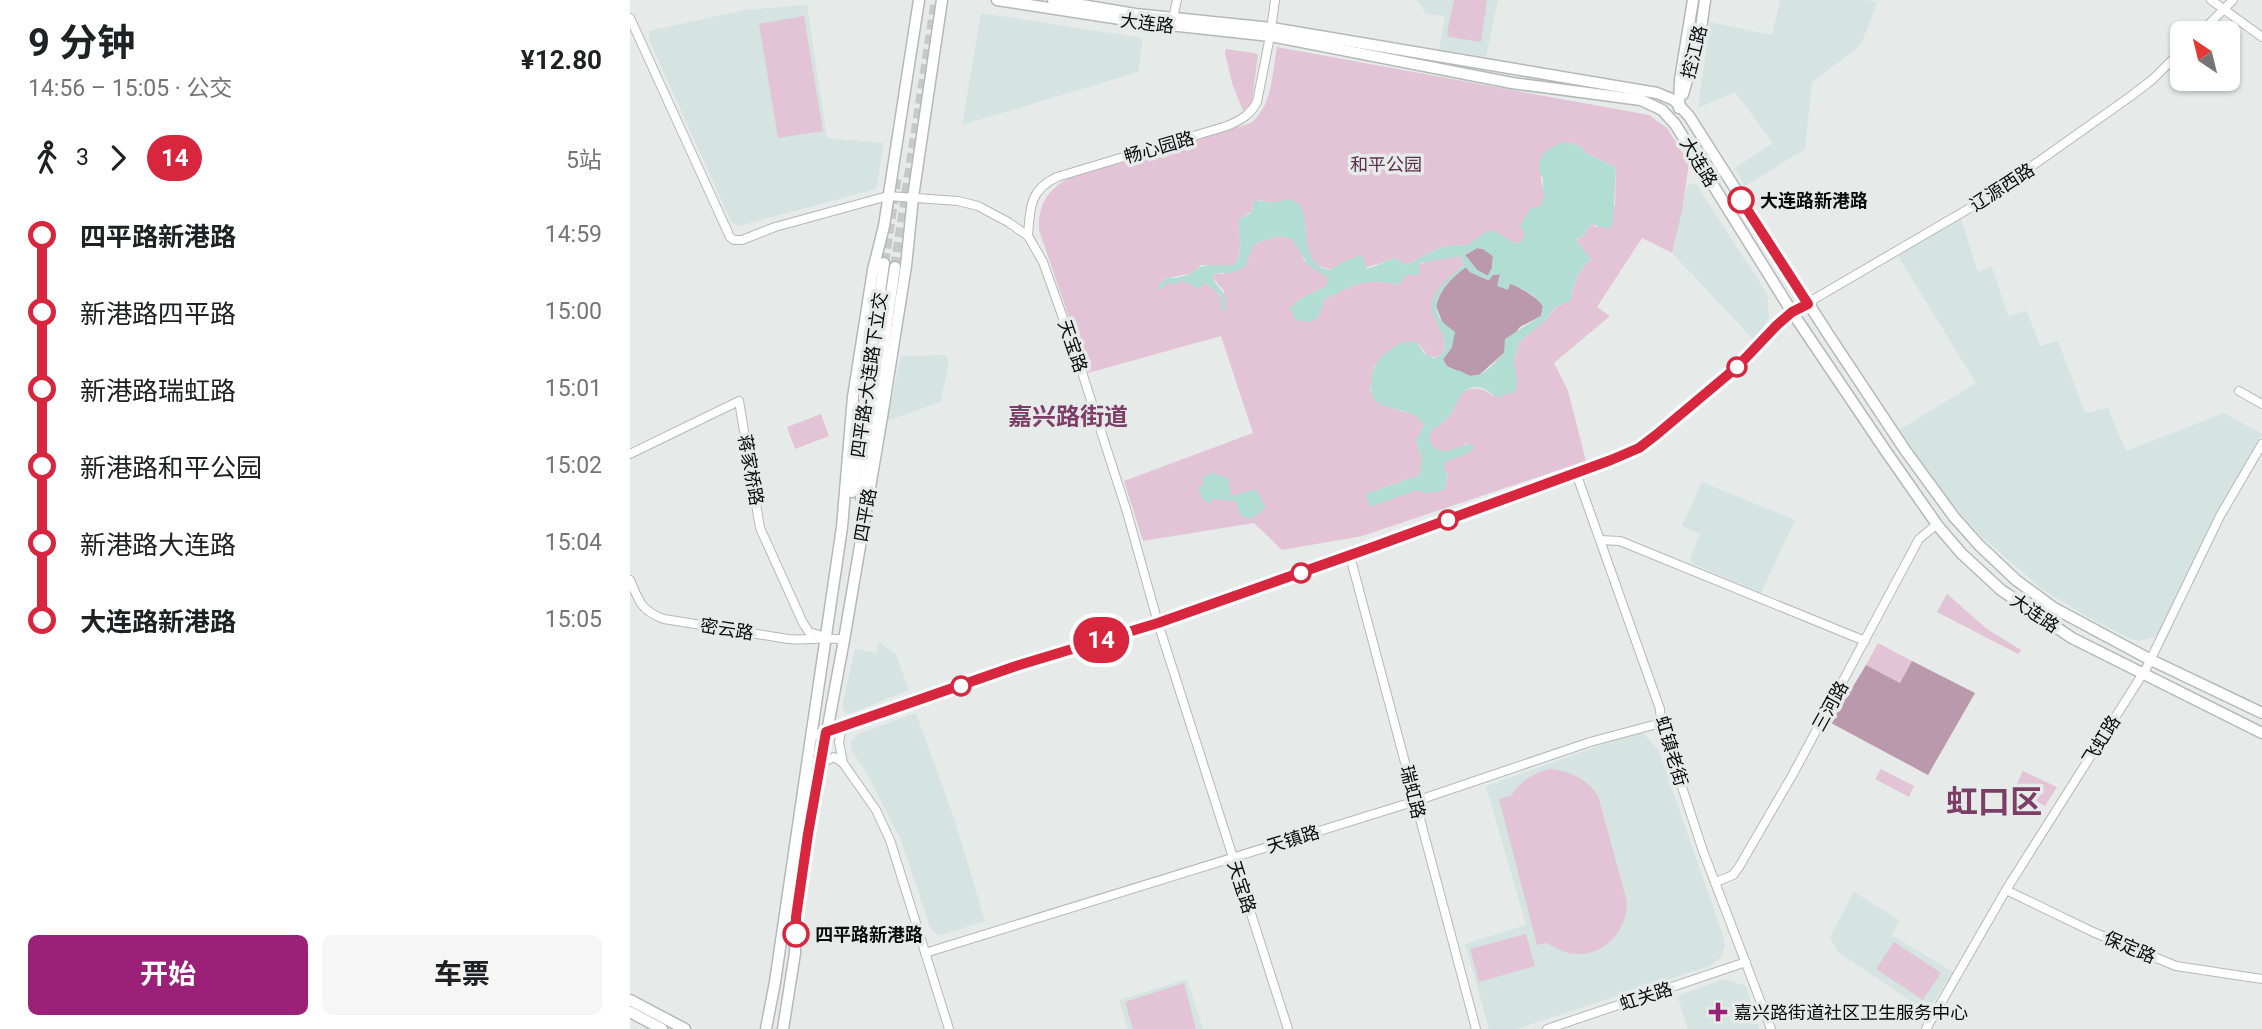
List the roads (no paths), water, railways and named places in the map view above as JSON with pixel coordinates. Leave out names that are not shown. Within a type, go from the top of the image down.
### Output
[{"type":"main road","name":"四平路","points":[[766,1029],[842,527],[853,397],[873,270],[884,226],[919,0]]},
{"type":"main road","name":"四平路","points":[[783,1029],[795,953],[797,903],[844,640],[905,266],[942,0]]},
{"type":"main road","name":"大连路","points":[[998,0],[1133,21],[1271,32],[1512,83],[1641,100],[1662,110],[1675,124],[1792,312],[1937,524],[1961,553],[2001,590],[2072,638],[2262,733]]},
{"type":"main road","name":"大连路","points":[[1053,0],[1668,96],[1680,104],[1808,304],[1929,484],[1987,553],[2016,580],[2054,608],[2151,660],[2262,713]]},
{"type":"main road","name":"控江路","points":[[1675,124],[1679,118],[1680,80],[1693,0]]},
{"type":"main road","name":"控江路","points":[[1680,104],[1700,35],[1705,0]]},
{"type":"main road","name":"四平路-大连路下立交","points":[[842,527],[856,468],[889,265],[860,501],[863,524]]},
{"type":"main road","points":[[630,1000],[685,1029]]},
{"type":"main road","points":[[630,1012],[662,1029]]},
{"type":"street","points":[[1174,18],[1177,0]]},
{"type":"street","name":"畅心园路","points":[[1028,236],[1033,199],[1046,182],[1227,126],[1242,120],[1253,110],[1271,32],[1275,0]]},
{"type":"street","points":[[2211,0],[2262,37]]},
{"type":"street","points":[[2213,21],[2234,0]]},
{"type":"street","name":"天宝路","points":[[630,18],[730,237],[734,240],[742,240],[775,227],[888,196],[958,201],[978,206],[1028,236],[1043,262],[1079,363],[1127,512],[1158,623],[1288,1029]]},
{"type":"street","name":"辽源西路","points":[[811,736],[1016,666],[1158,623],[1350,556],[1639,448],[1737,367],[1792,312],[1987,198],[2131,96],[2170,62]]},
{"type":"street","points":[[2239,391],[2262,404]]},
{"type":"street","name":"蒋家桥路","points":[[630,454],[739,401],[761,528],[803,623],[809,632],[826,637]]},
{"type":"street","name":"飞虹路","points":[[1926,1029],[2006,890],[2143,674],[2220,516],[2262,443]]},
{"type":"street","name":"虹镇老街","points":[[1577,473],[1660,709],[1661,723],[1703,851],[1771,1029]]},
{"type":"street","name":"三河路","points":[[1716,882],[1733,875],[1739,867],[1919,539],[1937,524]]},
{"type":"street","points":[[1600,540],[1620,541],[1865,641]]},
{"type":"street","name":"瑞虹路","points":[[1350,556],[1476,1029]]},
{"type":"street","name":"密云路","points":[[630,580],[640,604],[650,614],[664,619],[799,640],[826,637],[844,640]]},
{"type":"street","name":"天镇路","points":[[925,953],[1661,723]]},
{"type":"street","points":[[842,727],[839,742],[843,763],[884,825],[901,870],[949,1029]]},
{"type":"street","points":[[820,764],[834,758],[843,763]]},
{"type":"street","name":"保定路","points":[[2006,890],[2093,932],[2176,966],[2262,979]]},
{"type":"street","name":"虹关路","points":[[1547,1029],[1746,962]]},
{"type":"tunnel","points":[[895,267],[936,0]]},
{"type":"tunnel","points":[[884,263],[897,176]]},
{"type":"place","name":"大连路新港路","points":[[1741,200]]},
{"type":"place","name":"四平路新港路","points":[[796,934]]},
{"type":"place","name":"嘉兴路街道社区卫生服务中心","points":[[1718,1012]]},
{"type":"district","name":"嘉兴路街道","points":[[1068,417]]},
{"type":"district","name":"虹口区","points":[[1994,802]]},
{"type":"park label","name":"和平公园","points":[[1386,164]]}]
